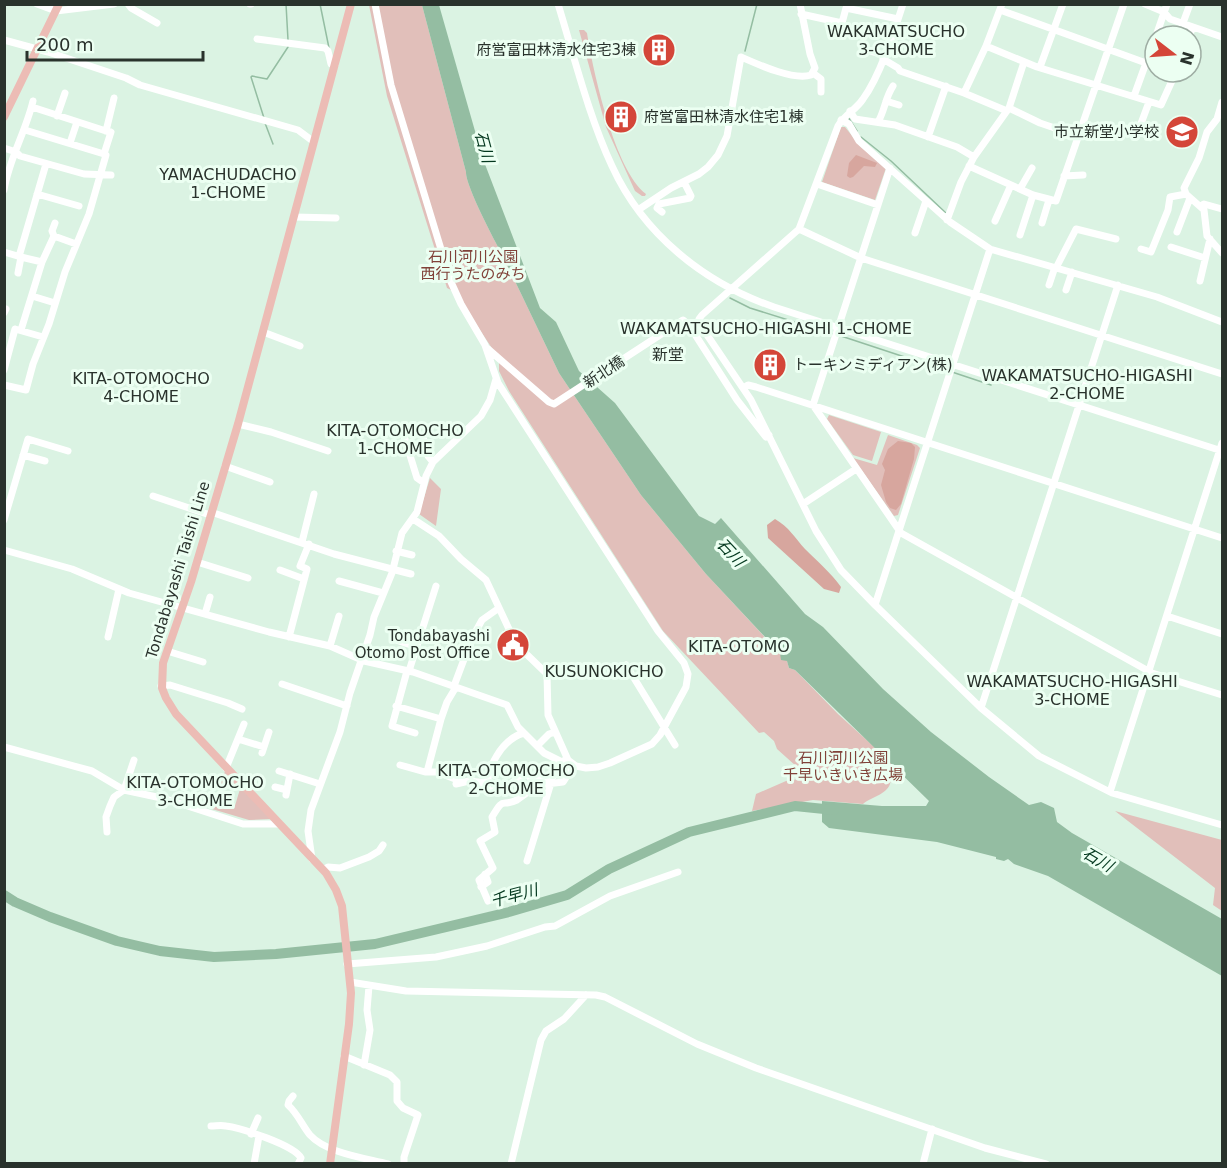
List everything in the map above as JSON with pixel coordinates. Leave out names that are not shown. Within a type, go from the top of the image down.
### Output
[{"type":"main road","name":"Tondabayashi Taishi Line","points":[[161,686],[162,668],[197,562],[238,424],[351,4]]},
{"type":"main road","points":[[4,117],[58,8]]},
{"type":"main road","points":[[161,686],[165,698],[176,714],[322,870],[341,901],[346,930],[351,1010],[330,1164]]},
{"type":"street","points":[[37,4],[58,8],[114,4]]},
{"type":"street","points":[[128,4],[131,8],[157,22]]},
{"type":"street","points":[[4,550],[72,569],[119,589],[182,608],[330,646],[363,660],[408,671],[507,705],[515,723],[548,756],[574,765],[586,768],[598,767],[643,749],[656,741],[686,687],[688,674],[684,663],[658,631],[496,379],[487,349],[460,304],[451,282],[391,85],[375,4]]},
{"type":"street","points":[[558,4],[612,167],[638,210],[651,226],[676,251],[713,279],[757,301],[1222,449],[1110,792]]},
{"type":"street","points":[[638,210],[708,167],[724,144],[741,57],[765,68],[802,77],[813,73],[815,64],[810,54],[800,4]]},
{"type":"street","points":[[903,4],[883,57],[864,98],[842,120],[799,229],[702,315],[699,321],[743,388],[816,531],[842,570],[981,708],[1039,756],[1110,792],[1222,825]]},
{"type":"street","points":[[1040,67],[1063,4]]},
{"type":"street","points":[[969,166],[1033,195],[1056,201],[1124,4]]},
{"type":"street","points":[[1145,4],[1164,12],[1170,19],[1183,23],[1190,4]]},
{"type":"street","points":[[1160,24],[1167,4]]},
{"type":"street","points":[[964,93],[987,46],[1001,7],[1143,62]]},
{"type":"street","points":[[801,14],[842,23],[846,8],[898,19]]},
{"type":"street","points":[[1203,31],[1222,37]]},
{"type":"street","points":[[257,39],[325,48],[332,64],[335,65]]},
{"type":"street","points":[[4,40],[48,52],[157,90],[298,130],[314,142]]},
{"type":"street","points":[[987,46],[1024,62],[1163,105],[1171,84]]},
{"type":"street","points":[[866,50],[883,57],[900,71],[1078,136]]},
{"type":"street","points":[[948,218],[969,166],[1008,109],[1024,62]]},
{"type":"street","points":[[1134,96],[1143,71]]},
{"type":"street","points":[[813,73],[821,79],[821,92]]},
{"type":"street","points":[[928,137],[946,86]]},
{"type":"street","points":[[853,127],[874,122],[884,112],[887,94],[892,87]]},
{"type":"street","points":[[57,117],[65,93]]},
{"type":"street","points":[[106,131],[114,98]]},
{"type":"street","points":[[886,101],[899,105]]},
{"type":"street","points":[[1136,137],[1149,102]]},
{"type":"street","points":[[1222,102],[1217,119],[1207,132],[1199,158],[1184,188],[1188,196],[1204,210],[1206,232],[1222,253]]},
{"type":"street","points":[[4,190],[33,104],[57,117],[111,132],[89,214],[33,364],[26,390],[4,384]]},
{"type":"street","points":[[850,111],[855,119],[928,137],[957,147],[974,157]]},
{"type":"street","points":[[842,120],[853,127],[859,141],[926,201],[990,249],[1057,266],[1157,297],[1222,322]]},
{"type":"street","points":[[70,143],[77,122]]},
{"type":"street","points":[[25,130],[104,154]]},
{"type":"street","points":[[4,148],[20,156],[84,174],[111,175]]},
{"type":"street","points":[[18,273],[46,164]]},
{"type":"street","points":[[813,405],[891,168]]},
{"type":"street","points":[[1020,189],[1032,168]]},
{"type":"street","points":[[1064,176],[1075,173],[1083,175]]},
{"type":"street","points":[[662,212],[657,208],[659,204],[690,198],[684,182]]},
{"type":"street","points":[[817,184],[878,204]]},
{"type":"street","points":[[995,221],[1011,185]]},
{"type":"street","points":[[38,194],[80,206]]},
{"type":"street","points":[[1020,235],[1033,195]]},
{"type":"street","points":[[1141,249],[1150,255],[1170,211],[1170,197],[1188,196]]},
{"type":"street","points":[[1177,232],[1188,196]]},
{"type":"street","points":[[1042,223],[1049,200]]},
{"type":"street","points":[[915,233],[926,201]]},
{"type":"street","points":[[1201,206],[1204,204],[1222,209]]},
{"type":"street","points":[[294,217],[336,218]]},
{"type":"street","points":[[315,219],[316,228]]},
{"type":"street","points":[[21,330],[42,262],[54,236],[52,231],[55,223]]},
{"type":"street","points":[[799,229],[861,258],[1222,374]]},
{"type":"street","points":[[1049,285],[1076,229],[1111,240]]},
{"type":"street","points":[[54,236],[76,244]]},
{"type":"street","points":[[1200,281],[1210,240]]},
{"type":"street","points":[[1171,247],[1205,258]]},
{"type":"street","points":[[875,605],[990,249]]},
{"type":"street","points":[[4,252],[42,262]]},
{"type":"street","points":[[1066,290],[1072,272]]},
{"type":"street","points":[[981,708],[1118,285]]},
{"type":"street","points":[[32,296],[55,303]]},
{"type":"street","name":"新北橋","points":[[487,349],[554,404],[683,320],[689,325],[744,411],[766,437],[769,435]]},
{"type":"street","points":[[4,370],[8,341],[15,329],[43,337]]},
{"type":"street","points":[[263,332],[300,346]]},
{"type":"street","points":[[312,859],[308,831],[310,816],[340,732],[402,532],[413,519],[419,506],[424,483],[433,462],[481,416],[490,400],[496,379]]},
{"type":"street","points":[[743,388],[748,385],[756,387],[1222,538]]},
{"type":"street","points":[[813,405],[899,530],[1149,671],[1222,695]]},
{"type":"street","points":[[238,424],[271,432],[328,451]]},
{"type":"street","points":[[404,436],[417,478],[424,483]]},
{"type":"street","points":[[4,520],[28,439],[68,451]]},
{"type":"street","points":[[424,440],[428,456],[433,462]]},
{"type":"street","points":[[23,455],[45,461]]},
{"type":"street","points":[[225,466],[270,482]]},
{"type":"street","points":[[803,504],[856,468]]},
{"type":"street","points":[[289,637],[307,569],[300,566],[314,494]]},
{"type":"street","points":[[153,496],[334,554],[411,574]]},
{"type":"street","points":[[413,519],[439,536],[486,580],[516,644],[547,674],[546,708],[564,760],[554,776],[533,780],[525,773],[503,790],[489,791],[487,783],[497,755],[519,735],[524,734]]},
{"type":"street","points":[[396,551],[412,555]]},
{"type":"street","points":[[197,562],[248,578]]},
{"type":"street","points":[[280,570],[304,579]]},
{"type":"street","points":[[339,581],[383,593]]},
{"type":"street","points":[[415,733],[392,726],[396,706],[436,586]]},
{"type":"street","points":[[108,637],[119,589]]},
{"type":"street","points":[[205,614],[210,597]]},
{"type":"street","points":[[427,772],[441,719],[472,638],[482,620],[499,608]]},
{"type":"street","points":[[330,646],[339,616]]},
{"type":"street","points":[[1167,616],[1222,634]]},
{"type":"street","points":[[396,640],[417,647]]},
{"type":"street","points":[[167,651],[202,662]]},
{"type":"street","points":[[626,665],[675,745]]},
{"type":"street","points":[[282,684],[347,706]]},
{"type":"street","points":[[161,686],[170,685],[242,709]]},
{"type":"street","points":[[396,706],[441,719]]},
{"type":"street","points":[[226,768],[244,724]]},
{"type":"street","points":[[238,739],[263,750],[269,732]]},
{"type":"street","points":[[537,746],[549,734],[555,732]]},
{"type":"street","points":[[4,747],[92,771],[123,790],[166,798],[247,825],[280,824]]},
{"type":"street","points":[[107,832],[106,817],[110,806],[114,797],[123,790],[134,760]]},
{"type":"street","points":[[400,765],[427,772],[437,772],[459,783],[478,781],[487,783]]},
{"type":"street","points":[[488,901],[478,880],[493,868],[480,841],[495,832],[492,817],[500,804],[513,802],[538,785],[563,782],[574,765]]},
{"type":"street","points":[[279,771],[320,784]]},
{"type":"street","points":[[274,787],[287,793],[290,774]]},
{"type":"street","points":[[527,861],[551,783]]},
{"type":"street","points":[[503,790],[501,793],[504,802]]},
{"type":"street","points":[[322,870],[328,867],[340,868],[369,857],[384,845]]},
{"type":"street","points":[[347,962],[436,957],[487,946],[544,927],[555,926],[610,896],[678,872]]},
{"type":"street","points":[[350,982],[406,991],[605,997],[697,1044],[756,1068],[1022,1161],[1046,1164]]},
{"type":"street","points":[[364,1065],[370,1030],[367,1010],[369,986]]},
{"type":"street","points":[[511,1164],[541,1040],[546,1031],[564,1019],[586,995]]},
{"type":"street","points":[[344,1056],[390,1075],[397,1082],[398,1101],[404,1108],[418,1115],[404,1157],[404,1164]]},
{"type":"street","points":[[293,1096],[288,1105],[294,1110],[309,1133],[322,1145],[388,1164]]},
{"type":"street","points":[[251,1134],[258,1118]]},
{"type":"street","points":[[211,1126],[226,1126],[259,1136],[298,1152],[301,1158],[298,1164]]},
{"type":"street","points":[[923,1164],[932,1130]]},
{"type":"street","points":[[254,1164],[259,1136]]},
{"type":"green space","name":"石川河川公園 千早いきいき広場","points":[[369,5],[422,5],[470,188],[559,373],[641,495],[706,574],[787,661],[789,668],[795,670],[838,714],[893,764],[890,784],[882,793],[863,804],[813,800],[752,811],[756,794],[786,781],[805,778],[806,775],[777,749],[774,741],[764,732],[759,733],[663,631],[509,391],[499,371],[499,359],[455,292],[447,288],[387,96]]},
{"type":"green space","points":[[579,30],[587,33],[600,95],[615,143],[635,182],[646,194],[645,196],[635,191],[606,127]]},
{"type":"green space","points":[[841,127],[845,127],[861,147],[886,168],[875,200],[822,182]]},
{"type":"green space","points":[[829,415],[881,432],[872,461],[853,455],[827,419]]},
{"type":"green space","points":[[888,435],[920,448],[898,515],[894,516],[853,458],[877,465]]},
{"type":"green space","points":[[430,478],[441,489],[436,526],[419,514]]},
{"type":"green space","points":[[225,771],[271,819],[249,820],[212,809],[214,805],[234,809],[240,789],[221,784]]},
{"type":"green space","points":[[1115,811],[1222,840],[1222,911],[1213,905],[1215,888]]},
{"type":"shaded area","points":[[856,155],[877,163],[875,167],[864,166],[850,178],[847,176],[849,163]]},
{"type":"shaded area","points":[[898,441],[911,443],[915,447],[914,459],[901,504],[896,510],[890,508],[886,502],[881,485],[885,470],[882,464],[888,449]]},
{"type":"shaded area","points":[[775,519],[788,529],[833,577],[841,587],[839,593],[824,589],[768,538],[767,525]]},
{"type":"water","name":"石川","points":[[422,5],[439,5],[483,159],[540,308],[556,322],[579,371],[615,403],[699,516],[715,524],[721,518],[805,614],[823,627],[883,689],[931,732],[1029,805],[1041,802],[1054,808],[1057,822],[1072,833],[1222,919],[1222,976],[1048,876],[1014,864],[1008,859],[1004,861],[937,842],[829,828],[822,822],[822,801],[882,806],[926,806],[929,801],[795,670],[789,668],[787,661],[781,660],[780,653],[706,574],[641,495],[559,373],[470,188]]},
{"type":"waterway","points":[[286,4],[288,40]]},
{"type":"waterway","points":[[320,4],[329,48]]},
{"type":"waterway","points":[[745,51],[757,4]]},
{"type":"waterway","points":[[264,118],[251,77],[267,79],[288,47]]},
{"type":"waterway","points":[[848,117],[857,131]]},
{"type":"waterway","points":[[265,123],[273,144]]},
{"type":"waterway","points":[[861,137],[891,161],[947,214]]},
{"type":"waterway","points":[[730,298],[750,308],[833,334]]},
{"type":"waterway","points":[[838,335],[947,371]]},
{"type":"waterway","points":[[952,372],[991,385]]},
{"type":"waterway","name":"千早川","points":[[4,895],[50,917],[117,941],[160,951],[214,957],[276,954],[375,944],[509,912],[567,895],[609,869],[689,832],[795,806],[834,810]]},
{"type":"place","name":"府営富田林清水住宅3棟","points":[[659,50]]},
{"type":"place","name":"府営富田林清水住宅1棟","points":[[621,117]]},
{"type":"place","name":"市立新堂小学校","points":[[1182,132]]},
{"type":"place","name":"トーキンミディアン(株)","points":[[770,365]]},
{"type":"place","name":"Tondabayashi Otomo Post Office","points":[[513,645]]},
{"type":"district","name":"WAKAMATSUCHO 3-CHOME","points":[[896,40]]},
{"type":"district","name":"YAMACHUDACHO 1-CHOME","points":[[228,183]]},
{"type":"district","name":"WAKAMATSUCHO-HIGASHI 1-CHOME","points":[[766,328]]},
{"type":"district","name":"新堂","points":[[668,354]]},
{"type":"district","name":"WAKAMATSUCHO-HIGASHI 2-CHOME","points":[[1087,384]]},
{"type":"district","name":"KITA-OTOMOCHO 4-CHOME","points":[[141,387]]},
{"type":"district","name":"KITA-OTOMOCHO 1-CHOME","points":[[395,439]]},
{"type":"district","name":"KITA-OTOMO","points":[[739,646]]},
{"type":"district","name":"KUSUNOKICHO","points":[[604,671]]},
{"type":"district","name":"WAKAMATSUCHO-HIGASHI 3-CHOME","points":[[1072,690]]},
{"type":"district","name":"KITA-OTOMOCHO 2-CHOME","points":[[506,779]]},
{"type":"district","name":"KITA-OTOMOCHO 3-CHOME","points":[[195,791]]},
{"type":"park label","name":"石川河川公園 西行うたのみち","points":[[473,266]]}]
